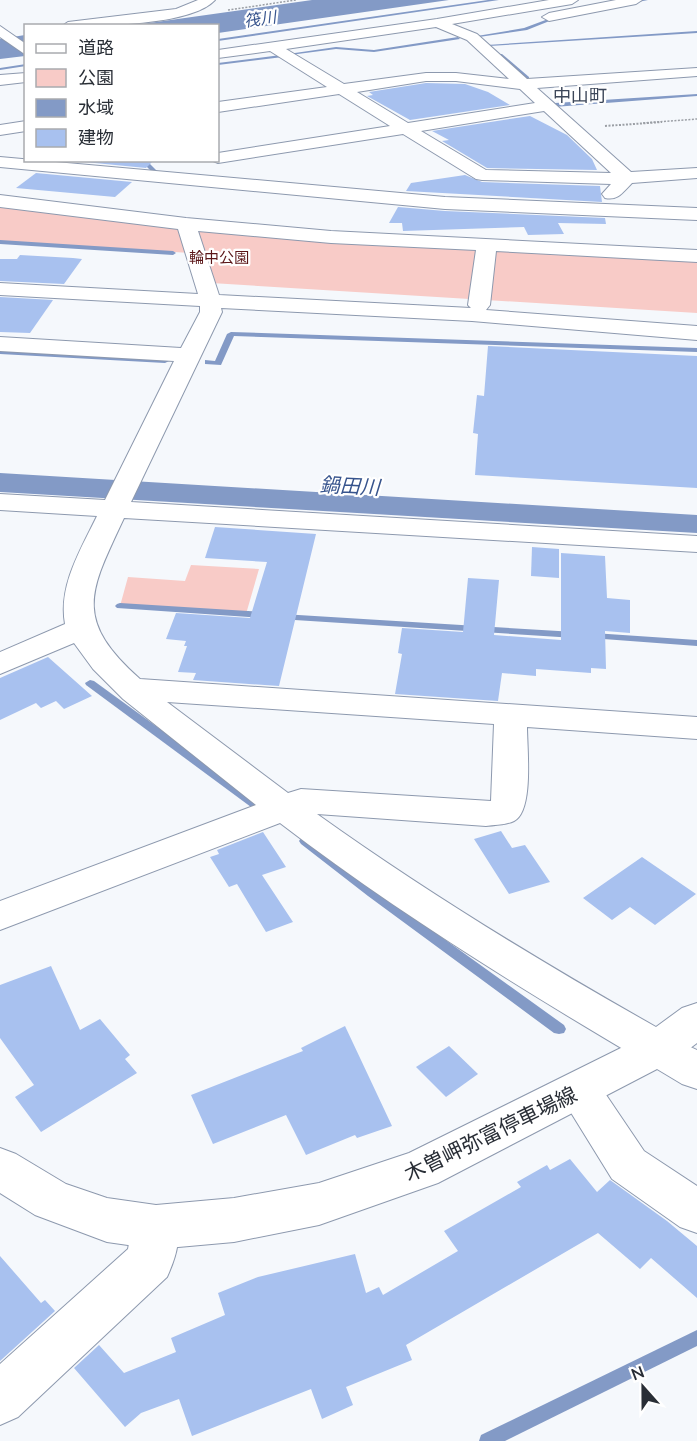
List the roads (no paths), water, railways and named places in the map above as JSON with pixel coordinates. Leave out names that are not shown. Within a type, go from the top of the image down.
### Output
[{"type":"street","points":[[86,24],[179,14],[209,0]]},
{"type":"street","points":[[219,54],[437,23],[572,0]]},
{"type":"street","points":[[538,22],[556,15],[636,0]]},
{"type":"street","points":[[437,23],[468,35],[626,178]]},
{"type":"street","points":[[5,34],[24,32]]},
{"type":"street","points":[[468,35],[489,32]]},
{"type":"street","points":[[5,34],[24,49]]},
{"type":"street","points":[[273,47],[483,175],[626,178],[697,173]]},
{"type":"street","points":[[219,107],[426,77],[456,77],[523,84],[697,72]]},
{"type":"street","points":[[0,80],[24,77]]},
{"type":"street","points":[[219,158],[545,106]]},
{"type":"street","points":[[0,130],[24,126]]},
{"type":"street","points":[[0,162],[156,169],[445,203],[697,214]]},
{"type":"street","points":[[156,169],[190,162]]},
{"type":"street","points":[[445,203],[483,175]]},
{"type":"street","points":[[591,211],[626,178]]},
{"type":"street","points":[[0,201],[186,224],[331,237],[697,256]]},
{"type":"street","points":[[591,211],[593,250]]},
{"type":"street","points":[[186,224],[209,294],[212,312],[188,355],[88,564],[81,587],[79,608],[81,628],[98,654],[132,689],[282,808],[364,867],[487,949],[697,1071]]},
{"type":"street","points":[[479,304],[487,246]]},
{"type":"street","points":[[0,278],[697,333]]},
{"type":"street","points":[[0,289],[479,304],[697,321]]},
{"type":"street","points":[[0,344],[188,355]]},
{"type":"street","points":[[0,502],[697,544]]},
{"type":"street","points":[[0,664],[81,628]]},
{"type":"street","points":[[132,689],[697,728]]},
{"type":"street","points":[[0,916],[301,801],[486,814],[503,812],[509,805],[510,716]]},
{"type":"street","name":"木曽岬弥富停車場線","points":[[0,1168],[51,1200],[107,1220],[156,1227],[234,1220],[319,1204],[422,1169],[658,1049],[697,1020]]},
{"type":"street","points":[[579,1090],[628,1165],[697,1212]]},
{"type":"street","points":[[0,1399],[150,1261],[156,1227]]},
{"type":"water","name":"筏川","points":[[312,0],[449,0],[219,33],[219,24],[142,24]]},
{"type":"water","points":[[24,35],[24,56],[0,59],[0,39]]},
{"type":"water","points":[[0,473],[697,515],[697,533],[0,492]]},
{"type":"waterway","name":"筏川","points":[[219,40],[497,0]]},
{"type":"waterway","points":[[628,3],[646,0]]},
{"type":"waterway","points":[[479,36],[525,29],[560,16]]},
{"type":"waterway","points":[[489,45],[697,32]]},
{"type":"waterway","points":[[290,54],[336,48],[374,51],[458,38]]},
{"type":"waterway","points":[[500,55],[527,78]]},
{"type":"waterway","points":[[219,64],[281,56]]},
{"type":"waterway","points":[[0,69],[24,65]]},
{"type":"waterway","points":[[545,97],[554,105],[697,95]]},
{"type":"waterway","points":[[144,162],[157,174]]},
{"type":"waterway","points":[[0,242],[173,253]]},
{"type":"waterway","points":[[208,362],[218,363],[231,334],[697,350]]},
{"type":"waterway","points":[[0,352],[165,361]]},
{"type":"waterway","points":[[120,606],[263,615]]},
{"type":"waterway","points":[[282,617],[575,635]]},
{"type":"waterway","points":[[593,636],[697,643]]},
{"type":"waterway","points":[[90,683],[255,804]]},
{"type":"waterway","points":[[305,841],[372,893],[559,1029]]},
{"type":"waterway","points":[[487,1441],[697,1338]]},
{"type":"district","name":"中山町","points":[[580,95]]},
{"type":"park label","name":"輪中公園","points":[[219,257]]},
{"type":"water label","name":"鍋田川","points":[[350,485]]}]
